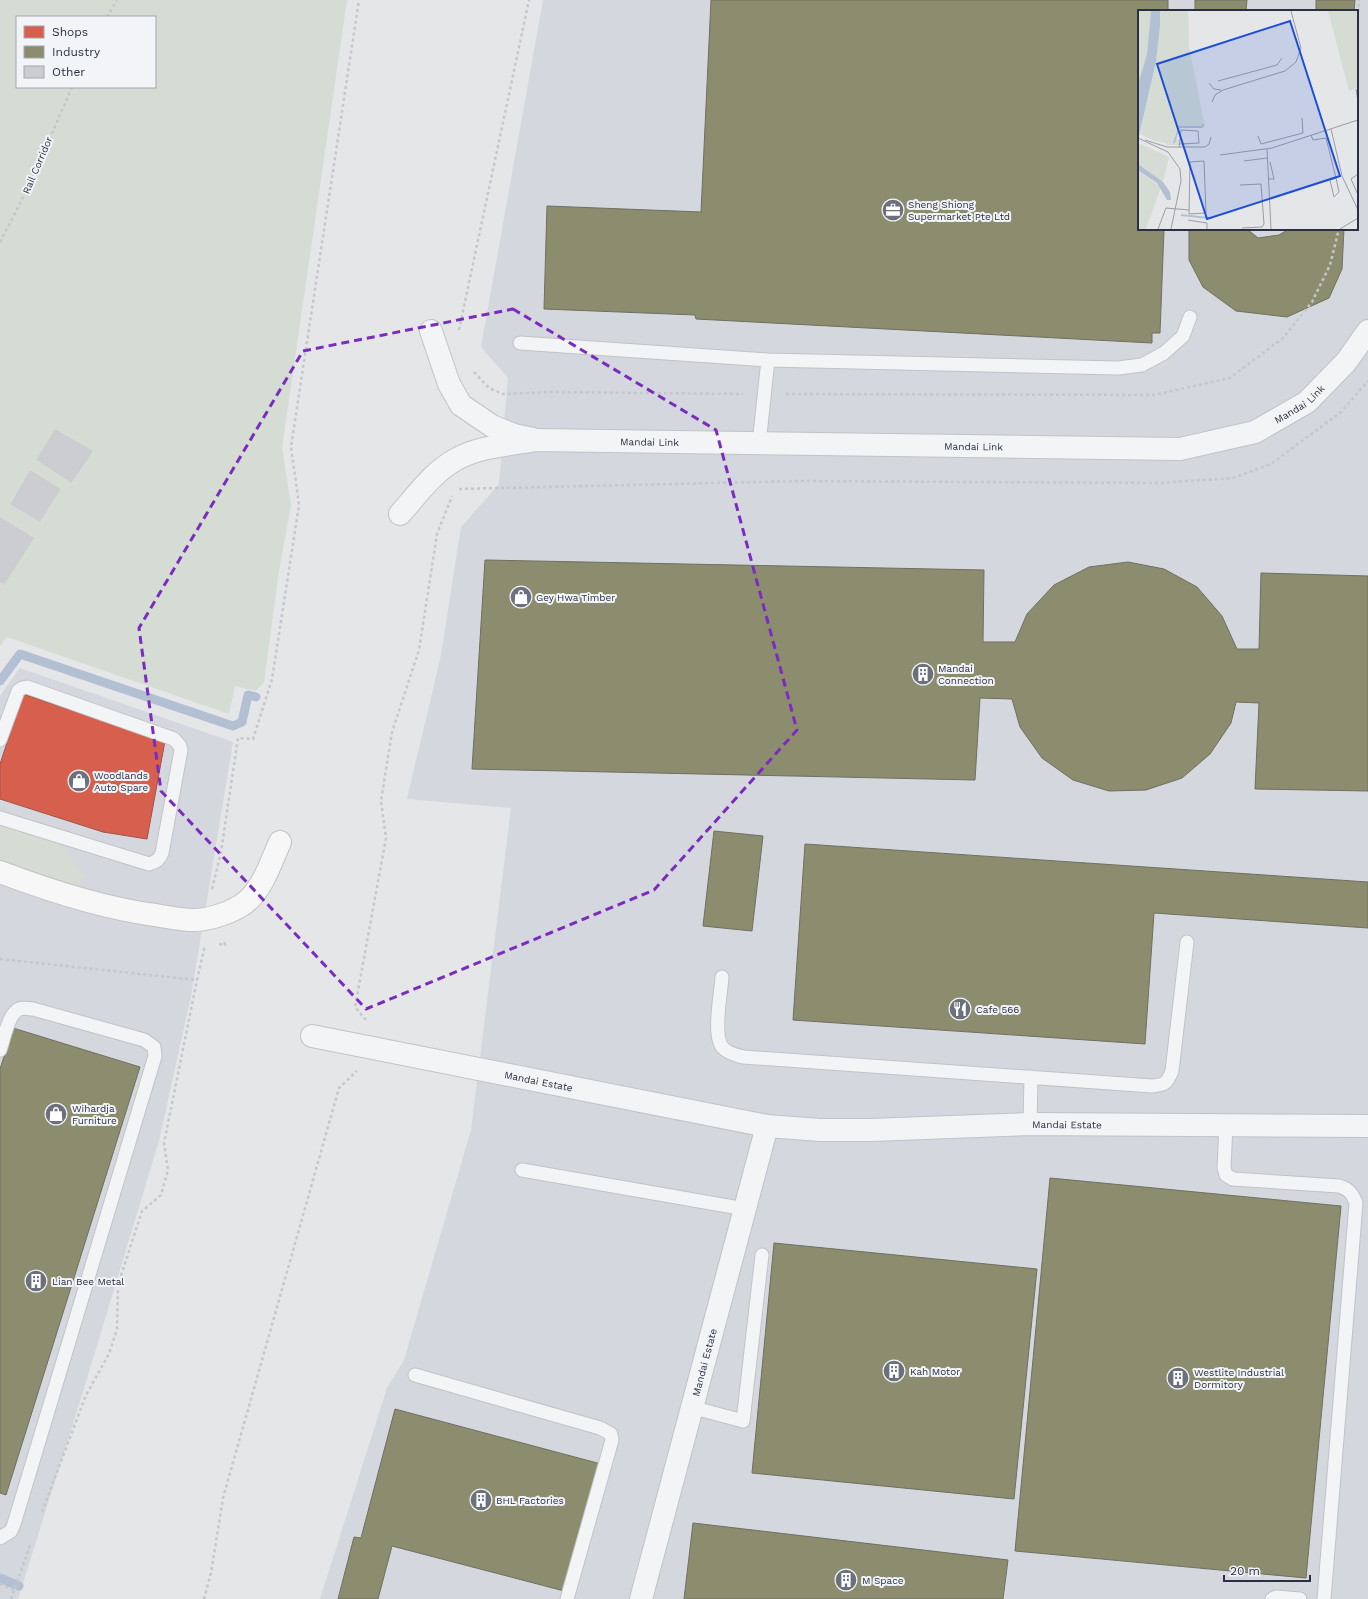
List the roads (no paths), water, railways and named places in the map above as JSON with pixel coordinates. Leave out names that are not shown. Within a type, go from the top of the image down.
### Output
[{"type":"main road","points":[[0,872],[42,888],[122,911],[195,920],[218,916],[245,903],[254,895],[280,842]]},
{"type":"street","name":"Mandai Link","points":[[431,331],[449,384],[461,405],[492,426],[536,440]]},
{"type":"street","name":"Mandai Link","points":[[400,514],[433,477],[454,460],[470,453],[536,440],[1180,449],[1255,432],[1307,402],[1346,362],[1368,331]]},
{"type":"street","name":"Mandai Estate","points":[[312,1036],[766,1126],[820,1130],[864,1130],[1030,1124],[1368,1126]]},
{"type":"street","name":"Mandai Estate","points":[[641,1599],[691,1407],[746,1209],[766,1126]]},
{"type":"lane","points":[[520,343],[768,360],[1118,368],[1142,365],[1164,353],[1183,336],[1190,317]]},
{"type":"lane","points":[[759,444],[768,360]]},
{"type":"lane","points":[[0,740],[18,691],[27,687],[174,739],[180,746],[181,750],[162,853],[159,859],[155,862],[149,864],[0,818]]},
{"type":"lane","points":[[722,977],[718,1032],[719,1042],[723,1048],[731,1054],[743,1057],[1152,1086],[1163,1085],[1172,1071],[1188,942]]},
{"type":"lane","points":[[0,1050],[10,1019],[14,1013],[23,1008],[32,1009],[144,1040],[154,1047],[155,1056],[14,1524],[11,1531],[0,1538]]},
{"type":"lane","points":[[1030,1124],[1032,1077]]},
{"type":"lane","points":[[1226,1125],[1224,1168],[1226,1175],[1234,1179],[1339,1186],[1347,1189],[1353,1194],[1356,1203],[1324,1599]]},
{"type":"lane","points":[[522,1170],[746,1209]]},
{"type":"lane","points":[[691,1407],[743,1421],[762,1255]]},
{"type":"lane","points":[[415,1375],[600,1428],[611,1434],[612,1440],[567,1599]]},
{"type":"lane","points":[[1272,1599],[1276,1597],[1300,1599]]},
{"type":"waterway","points":[[0,681],[20,654],[233,726],[242,722],[248,695],[256,697]]},
{"type":"waterway","points":[[0,1578],[19,1586]]},
{"type":"place","name":"Sheng Shiong Supermarket Pte Ltd","points":[[893,210]]},
{"type":"place","name":"Gey Hwa Timber","points":[[521,597]]},
{"type":"place","name":"Mandai Connection","points":[[923,674]]},
{"type":"place","name":"Woodlands Auto Spare","points":[[79,781]]},
{"type":"place","name":"Cafe 566","points":[[960,1009]]},
{"type":"place","name":"Wihardja Furniture","points":[[56,1114]]},
{"type":"place","name":"Lian Bee Metal","points":[[36,1281]]},
{"type":"place","name":"Kah Motor","points":[[894,1371]]},
{"type":"place","name":"Westlite Industrial Dormitory","points":[[1178,1378]]},
{"type":"place","name":"BHL Factories","points":[[481,1500]]},
{"type":"place","name":"M Space","points":[[846,1580]]}]
